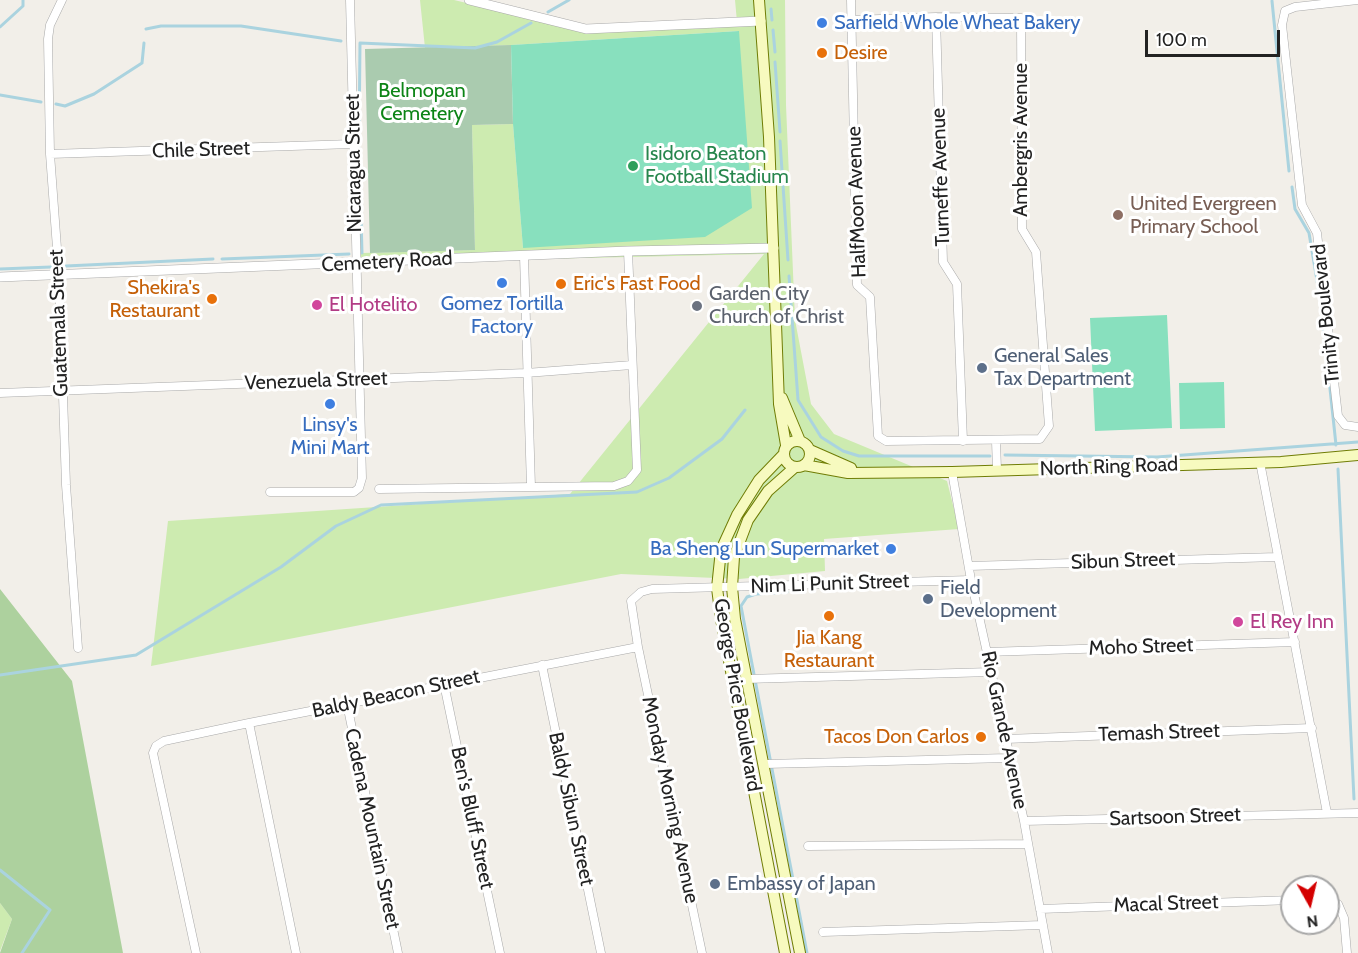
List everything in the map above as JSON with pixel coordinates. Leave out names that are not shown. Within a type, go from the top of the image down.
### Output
[{"type":"main road","points":[[759,0],[766,85],[779,392],[787,463],[799,466],[809,459],[810,450],[800,441],[779,392]]},
{"type":"main road","points":[[785,450],[793,441],[800,441]]},
{"type":"main road","name":"George Price Boulevard","points":[[785,450],[759,480],[736,515],[721,550],[717,588],[785,953]]},
{"type":"main road","name":"North Ring Road","points":[[810,450],[859,471]]},
{"type":"main road","name":"North Ring Road","points":[[799,466],[841,472],[952,472],[1260,462],[1358,455]]},
{"type":"main road","name":"George Price Boulevard","points":[[799,466],[768,491],[748,520],[734,557],[732,587],[735,619],[746,679],[800,953]]},
{"type":"main road","points":[[736,515],[748,520]]},
{"type":"main road","points":[[761,832],[776,829]]},
{"type":"street","name":"Guatemala Street","points":[[62,0],[50,26],[48,39],[50,154],[59,275],[62,389],[73,607],[78,648]]},
{"type":"street","name":"Nicaragua Street","points":[[270,492],[354,492],[359,488],[362,478],[350,0]]},
{"type":"street","points":[[469,0],[586,28],[761,21]]},
{"type":"street","name":"HalfMoon Avenue","points":[[851,0],[857,285],[870,297],[878,436],[886,441],[963,441]]},
{"type":"street","name":"Trinity Boulevard","points":[[1358,0],[1295,7],[1285,11],[1282,25],[1302,205],[1317,233],[1338,416],[1345,425],[1358,427]]},
{"type":"street","name":"Ambergris Avenue","points":[[852,20],[936,17],[1020,18],[1022,230],[1036,252],[1049,426],[1040,439],[996,441]]},
{"type":"street","name":"Turneffe Avenue","points":[[936,17],[943,262],[957,284],[963,441]]},
{"type":"street","name":"Chile Street","points":[[50,154],[352,144]]},
{"type":"street","name":"Cemetery Road","points":[[0,277],[628,251],[774,248]]},
{"type":"street","points":[[379,489],[614,486],[628,481],[637,470],[628,251]]},
{"type":"street","points":[[524,256],[531,487]]},
{"type":"street","name":"Venezuela Street","points":[[0,393],[526,374],[632,365]]},
{"type":"street","points":[[963,441],[996,441],[997,470]]},
{"type":"street","points":[[1260,462],[1327,813]]},
{"type":"street","name":"Rio Grande Avenue","points":[[952,472],[971,580],[1023,821],[1048,953]]},
{"type":"street","name":"Sibun Street","points":[[969,566],[1277,557]]},
{"type":"street","name":"Nim Li Punit Street","points":[[638,647],[630,609],[631,601],[641,592],[971,580]]},
{"type":"street","name":"Moho Street","points":[[987,652],[1295,642]]},
{"type":"street","name":"Baldy Beacon Street","points":[[196,953],[153,753],[156,746],[164,741],[249,723],[638,647]]},
{"type":"street","name":"Monday Morning Avenue","points":[[638,647],[702,953]]},
{"type":"street","name":"Baldy Sibun Street","points":[[542,664],[601,953]]},
{"type":"street","points":[[746,679],[991,672]]},
{"type":"street","name":"Ben's Bluff Street","points":[[444,684],[500,953]]},
{"type":"street","name":"Cadena Mountain Street","points":[[347,705],[398,953]]},
{"type":"street","points":[[249,723],[296,953]]},
{"type":"street","name":"Temash Street","points":[[1005,739],[1312,728]]},
{"type":"street","points":[[765,764],[1008,758]]},
{"type":"street","name":"Sartsoon Street","points":[[1023,821],[1358,813]]},
{"type":"street","points":[[808,846],[1027,844]]},
{"type":"street","name":"Macal Street","points":[[1041,909],[1280,900]]},
{"type":"street","points":[[1340,909],[1344,918],[1347,953]]},
{"type":"street","points":[[823,932],[1043,924]]},
{"type":"green space","points":[[420,0],[454,0],[584,31],[737,22],[735,0],[785,0],[786,105],[795,320],[811,404],[834,434],[947,481],[959,529],[824,539],[825,571],[739,579],[621,574],[151,666],[168,521],[570,494],[764,254],[358,263],[356,254],[362,253],[475,250],[472,125],[513,124],[523,248],[739,31],[425,48]]},
{"type":"green space","name":"Isidoro Beaton Football Stadium","points":[[739,31],[752,208],[705,237],[523,248],[513,124],[511,45]]},
{"type":"green space","name":"Belmopan Cemetery","points":[[511,45],[513,124],[472,125],[475,250],[370,253],[365,49]]},
{"type":"green space","points":[[1167,315],[1172,428],[1095,431],[1090,318]]},
{"type":"green space","points":[[1224,382],[1225,428],[1180,429],[1179,383]]},
{"type":"green space","points":[[0,589],[72,681],[123,953],[0,953],[12,919],[0,903]]},
{"type":"green space","points":[[0,903],[12,919],[0,951]]},
{"type":"waterway","points":[[0,27],[23,6],[23,0]]},
{"type":"waterway","points":[[548,12],[569,0]]},
{"type":"waterway","points":[[1272,1],[1289,171]]},
{"type":"waterway","points":[[771,9],[772,20]]},
{"type":"waterway","points":[[359,140],[360,43],[475,48],[497,42],[531,23]]},
{"type":"waterway","points":[[146,29],[161,26],[241,26],[341,41]]},
{"type":"waterway","points":[[773,30],[775,52]]},
{"type":"waterway","points":[[56,104],[65,106],[94,94],[142,63],[144,43]]},
{"type":"waterway","points":[[775,62],[780,132]]},
{"type":"waterway","points":[[0,95],[41,102]]},
{"type":"waterway","points":[[780,141],[788,260]]},
{"type":"waterway","points":[[359,148],[362,253]]},
{"type":"waterway","points":[[1292,187],[1295,209],[1309,233],[1321,304],[1336,445]]},
{"type":"waterway","points":[[222,259],[349,254]]},
{"type":"waterway","points":[[66,266],[213,259]]},
{"type":"waterway","points":[[0,269],[51,267]]},
{"type":"waterway","points":[[789,276],[798,400],[821,437],[843,451],[859,456],[990,456]]},
{"type":"waterway","points":[[0,675],[136,655],[281,567],[336,526],[381,505],[637,492],[669,478],[722,439],[745,410]]},
{"type":"waterway","points":[[1005,455],[1157,457],[1358,442]]},
{"type":"waterway","points":[[1338,469],[1354,799]]},
{"type":"waterway","points":[[787,592],[756,594],[747,597],[741,606],[807,953]]},
{"type":"waterway","points":[[0,870],[50,910],[22,953]]},
{"type":"place","name":"Sarfield Whole Wheat Bakery","points":[[822,23]]},
{"type":"place","name":"Desire","points":[[822,53]]},
{"type":"place","name":"Isidoro Beaton Football Stadium","points":[[633,166]]},
{"type":"place","name":"United Evergreen Primary School","points":[[1118,215]]},
{"type":"place","name":"Gomez Tortilla Factory","points":[[502,283]]},
{"type":"place","name":"Eric's Fast Food","points":[[561,284]]},
{"type":"place","name":"Shekira's Restaurant","points":[[212,299]]},
{"type":"place","name":"El Hotelito","points":[[317,305]]},
{"type":"place","name":"Garden City Church of Christ","points":[[697,306]]},
{"type":"place","name":"General Sales Tax Department","points":[[982,368]]},
{"type":"place","name":"Linsy's Mini Mart","points":[[330,404]]},
{"type":"place","name":"Ba Sheng Lun Supermarket","points":[[891,549]]},
{"type":"place","name":"Field Development","points":[[928,599]]},
{"type":"place","name":"Jia Kang Restaurant","points":[[829,616]]},
{"type":"place","name":"El Rey Inn","points":[[1238,622]]},
{"type":"place","name":"Tacos Don Carlos","points":[[981,737]]},
{"type":"place","name":"Embassy of Japan","points":[[715,884]]}]
